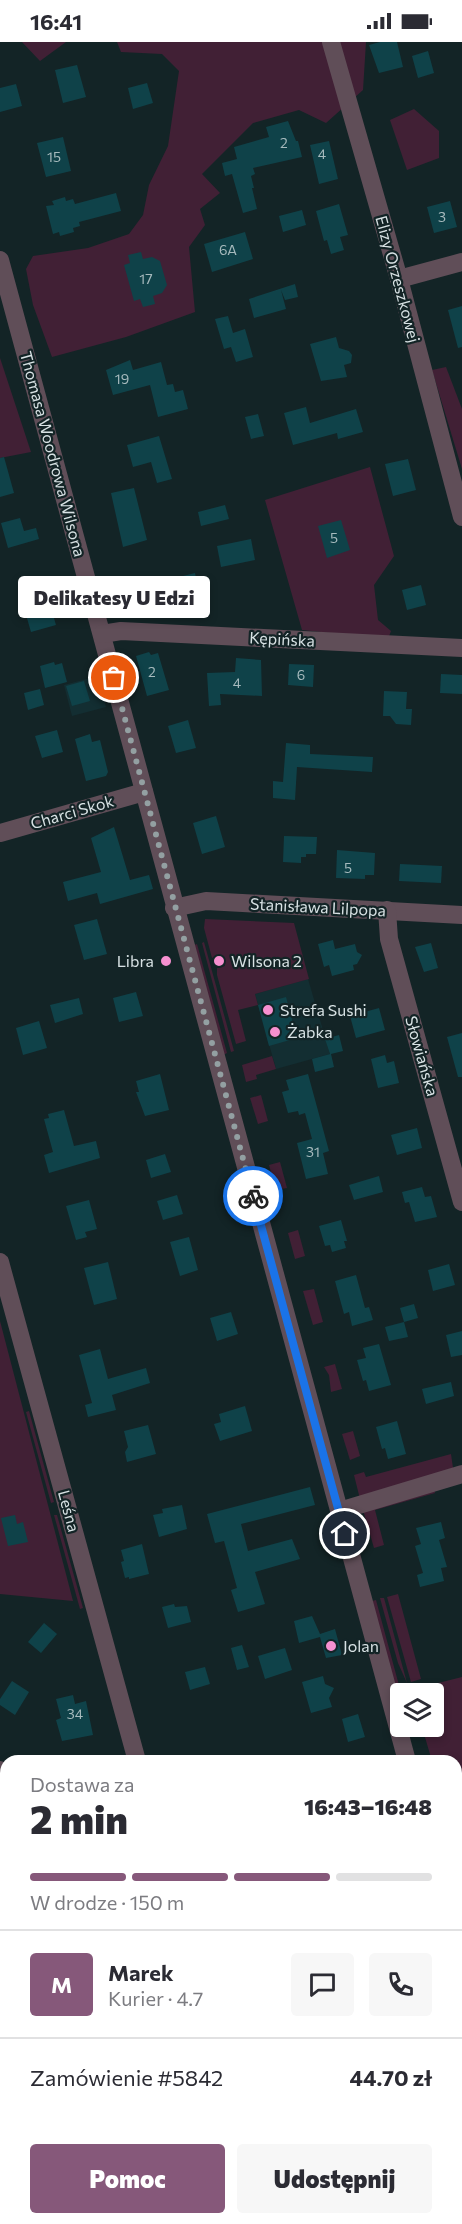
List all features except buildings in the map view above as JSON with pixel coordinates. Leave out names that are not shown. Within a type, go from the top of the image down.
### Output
[{"type":"street","name":"Elizy Orzeszkowej","points":[[331,42],[399,279],[462,517]]},
{"type":"street","name":"Thomasa Woodrowa Wilsona","points":[[0,260],[405,1755]]},
{"type":"street","points":[[399,279],[462,262]]},
{"type":"street","name":"Kępińska","points":[[102,634],[121,631],[462,648]]},
{"type":"street","name":"Charci Skok","points":[[0,833],[144,792]]},
{"type":"street","name":"Stanisława Lilpopa","points":[[174,908],[206,901],[462,915]]},
{"type":"street","name":"Słowiańska","points":[[387,910],[389,939],[462,1202]]},
{"type":"street","name":"Leśna","points":[[0,1262],[135,1755]]},
{"type":"street","points":[[339,1511],[462,1474]]},
{"type":"shaded area","points":[[22,42],[66,42],[40,61]]},
{"type":"shaded area","points":[[117,42],[366,42],[363,90],[326,123],[299,110],[253,123],[202,174],[220,193],[200,209],[205,225],[189,247],[195,312],[126,337],[52,357],[33,305],[26,269],[33,256],[88,248],[129,234],[143,215],[149,185],[168,146],[179,71],[162,54],[121,52]]},
{"type":"shaded area","points":[[414,109],[439,131],[439,158],[407,170],[390,120]]},
{"type":"shaded area","points":[[0,358],[31,452],[0,458]]},
{"type":"shaded area","points":[[446,367],[462,409],[462,469],[432,370]]},
{"type":"shaded area","points":[[370,467],[394,556],[374,585],[378,620],[391,631],[388,639],[302,630],[265,500]]},
{"type":"shaded area","points":[[98,676],[106,707],[72,716],[64,685]]},
{"type":"shaded area","points":[[205,919],[294,923],[309,979],[255,994],[258,1005],[238,1010],[246,1041],[236,1044],[217,975],[217,968],[225,966],[222,955],[212,958],[204,928]]},
{"type":"shaded area","points":[[204,942],[234,1051],[231,1052],[202,943]]},
{"type":"shaded area","points":[[197,944],[227,1053],[223,1055],[192,946]]},
{"type":"shaded area","points":[[308,979],[330,1054],[276,1069],[255,994]]},
{"type":"shaded area","points":[[272,1056],[276,1069],[256,1075],[257,1079],[246,1082],[242,1065]]},
{"type":"shaded area","points":[[261,1095],[268,1121],[258,1124],[250,1098]]},
{"type":"shaded area","points":[[280,1162],[287,1188],[276,1190],[269,1165]]},
{"type":"shaded area","points":[[298,1230],[305,1256],[295,1259],[288,1233]]},
{"type":"shaded area","points":[[314,1289],[323,1322],[313,1325],[303,1291]]},
{"type":"shaded area","points":[[0,1321],[73,1601],[0,1594]]},
{"type":"shaded area","points":[[335,1364],[342,1389],[331,1392],[329,1375],[324,1367]]},
{"type":"shaded area","points":[[29,1411],[54,1502],[51,1503],[26,1412]]},
{"type":"shaded area","points":[[353,1431],[360,1456],[350,1460],[342,1434]]},
{"type":"shaded area","points":[[451,1454],[453,1468],[360,1499],[354,1475],[364,1472],[366,1477]]},
{"type":"shaded area","points":[[434,1490],[435,1493],[375,1510],[384,1545],[374,1548],[363,1510]]},
{"type":"shaded area","points":[[54,1515],[57,1515],[83,1608],[80,1609]]},
{"type":"shaded area","points":[[398,1594],[421,1679],[411,1682],[387,1597]]},
{"type":"shaded area","points":[[380,1598],[384,1598],[407,1683],[398,1663]]},
{"type":"shaded area","points":[[376,1600],[398,1683],[393,1683],[372,1601]]},
{"type":"shaded area","points":[[462,1677],[462,1755],[430,1755],[425,1737],[444,1737],[444,1683],[438,1683]]},
{"type":"way so far","points":[[114,678],[177,920],[253,1196]]},
{"type":"place","name":"Delikatesy U Edzi","points":[[114,678]]},
{"type":"place","name":"Libra","points":[[166,961]]},
{"type":"place","name":"Wilsona 2","points":[[219,961]]},
{"type":"place","name":"Strefa Sushi","points":[[268,1010]]},
{"type":"place","name":"Żabka","points":[[275,1032]]},
{"type":"place","name":"Jolan","points":[[331,1646]]},
{"type":"route","points":[[253,1196],[345,1534]]}]
